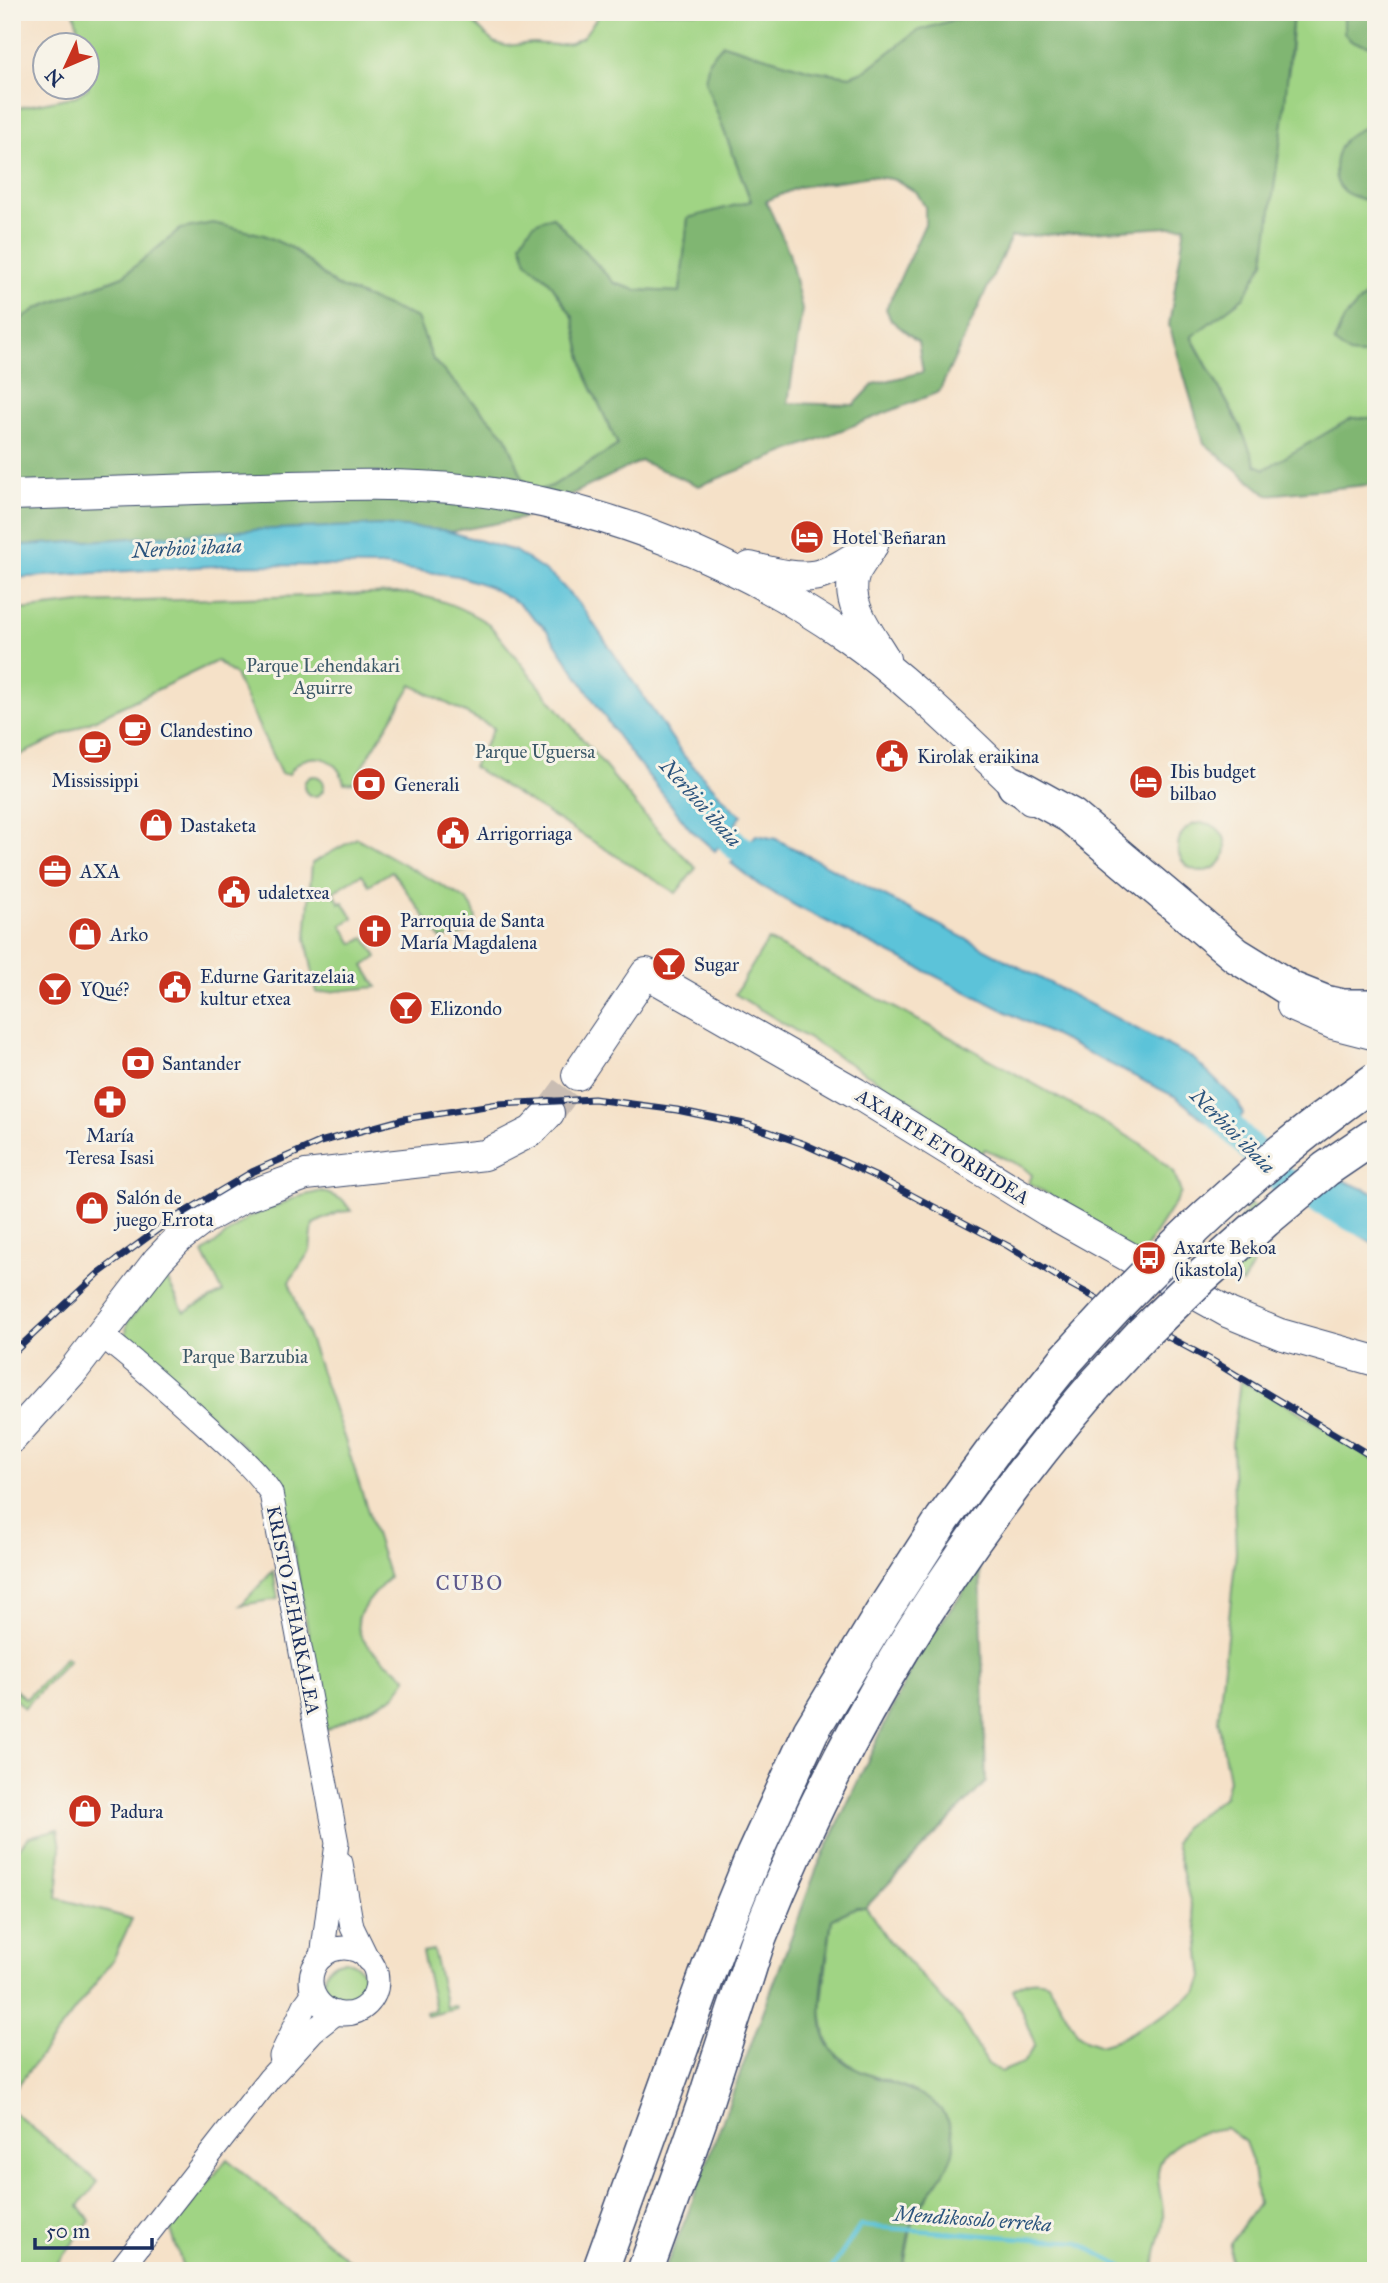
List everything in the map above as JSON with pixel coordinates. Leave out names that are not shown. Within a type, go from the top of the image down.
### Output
[{"type":"highway","points":[[1015,785],[1071,816],[1236,955],[1281,983],[1325,1003],[1343,1007],[1376,1007]]},
{"type":"highway","points":[[600,2271],[722,1933],[754,1855],[811,1731],[949,1510],[1066,1360],[1104,1318],[1239,1190],[1298,1139],[1376,1080]]},
{"type":"highway","points":[[645,2271],[759,1938],[796,1849],[862,1717],[934,1596],[1012,1487],[1095,1385],[1144,1332],[1237,1245],[1326,1169],[1376,1135]]},
{"type":"main road","points":[[12,495],[355,484],[398,485],[470,490],[559,507],[649,533],[704,556],[763,586],[805,610],[892,671],[1125,882],[1245,979],[1298,1009],[1334,1024],[1376,1035]]},
{"type":"main road","points":[[704,556],[801,578],[824,575],[873,545],[855,574],[852,587],[854,602],[892,671]]},
{"type":"main road","name":"AXARTE ETORBIDEA","points":[[623,1008],[646,973],[856,1093],[1047,1211],[1241,1318],[1280,1334],[1376,1362]]},
{"type":"main road","points":[[577,1075],[623,1008],[655,999],[688,998]]},
{"type":"main road","points":[[12,1438],[72,1372],[158,1260],[179,1238],[204,1219],[242,1198],[306,1175],[485,1155],[532,1131],[550,1113]]},
{"type":"street","name":"KRISTO ZEHARKALEA","points":[[101,1335],[131,1357],[220,1438],[262,1479],[271,1493],[337,1843],[322,1957]]},
{"type":"street","points":[[337,1843],[352,1927],[374,1968],[375,1990],[371,2000],[357,2011],[336,2013],[320,2004],[313,1994],[312,1973],[322,1957],[329,1952],[345,1949],[354,1950],[368,1960]]},
{"type":"street","points":[[269,2079],[313,1994]]},
{"type":"street","points":[[119,2271],[269,2079],[313,2031],[336,2013]]},
{"type":"green space","points":[[74,12],[463,12],[493,42],[506,46],[533,43],[556,45],[571,43],[583,37],[601,12],[973,12],[917,32],[866,70],[850,76],[810,70],[723,44],[705,81],[751,202],[688,218],[680,292],[636,290],[614,283],[553,217],[527,262],[549,281],[573,317],[586,376],[618,445],[552,486],[528,494],[506,436],[433,360],[417,318],[335,285],[292,248],[181,229],[123,276],[38,308],[12,325],[12,109],[46,102],[102,102],[102,32],[79,32]]},
{"type":"green space","points":[[1293,12],[1344,12],[1344,33],[1376,47],[1376,124],[1366,126],[1345,192],[1376,203],[1376,284],[1344,319],[1349,354],[1376,356],[1376,418],[1352,418],[1265,469],[1255,465],[1240,426],[1191,336],[1244,297],[1289,69]]},
{"type":"green space","points":[[1293,12],[1284,115],[1264,262],[1244,297],[1191,337],[1240,426],[1256,465],[1265,469],[1352,418],[1376,418],[1376,484],[1267,495],[1204,443],[1169,325],[1185,226],[1011,237],[939,392],[699,486],[641,461],[520,519],[324,555],[12,578],[12,325],[38,308],[123,276],[181,229],[213,223],[264,235],[292,248],[335,285],[417,318],[433,360],[506,436],[529,494],[552,486],[618,445],[586,376],[573,317],[549,281],[527,262],[521,243],[530,228],[541,220],[553,217],[614,283],[636,290],[680,292],[688,218],[751,201],[705,81],[709,60],[723,44],[810,70],[850,76],[866,70],[917,31],[973,14]],"holes":[[[871,176],[896,180],[917,193],[925,207],[925,224],[886,309],[891,320],[918,342],[923,372],[874,384],[854,405],[788,403],[802,310],[789,252],[766,201],[799,187]]]},
{"type":"green space","points":[[1344,12],[1376,12],[1376,47],[1351,41],[1344,33]]},
{"type":"green space","points":[[1376,124],[1376,203],[1356,197],[1340,188],[1335,168],[1337,154],[1345,139],[1358,130]]},
{"type":"green space","points":[[1376,284],[1376,356],[1349,354],[1334,342],[1344,319]]},
{"type":"green space","name":"Parque Lehendakari Aguirre","points":[[400,593],[446,603],[489,624],[650,822],[696,868],[676,893],[473,767],[494,728],[412,685],[353,782],[344,783],[335,766],[320,758],[303,760],[289,774],[281,774],[235,675],[217,661],[12,759],[12,611],[80,603]]},
{"type":"green space","points":[[314,776],[321,779],[324,786],[321,793],[314,796],[307,793],[304,786],[307,779]]},
{"type":"green space","points":[[1202,823],[1219,830],[1226,847],[1219,864],[1202,871],[1185,864],[1178,847],[1185,830]]},
{"type":"green space","points":[[357,838],[464,898],[473,909],[475,924],[465,933],[441,939],[392,871],[369,885],[362,874],[333,892],[353,918],[342,925],[353,944],[365,937],[377,957],[364,966],[377,987],[317,993],[306,939],[312,863]]},
{"type":"green space","points":[[768,940],[1140,1143],[1174,1172],[1181,1193],[1139,1259],[1056,1199],[1029,1183],[1032,1175],[1023,1167],[985,1149],[981,1154],[920,1118],[924,1109],[735,994]]},
{"type":"green space","name":"Parque Barzubia","points":[[322,1191],[343,1200],[351,1211],[339,1212],[313,1224],[310,1251],[289,1282],[345,1440],[389,1577],[361,1612],[359,1632],[372,1650],[407,1678],[394,1697],[325,1730],[281,1488],[270,1471],[128,1340],[126,1335],[127,1322],[166,1277],[184,1312],[223,1292],[203,1253],[247,1218],[297,1197]]},
{"type":"green space","points":[[1250,1204],[1279,1220],[1242,1284],[1217,1257]]},
{"type":"green space","points":[[1240,1381],[1282,1401],[1376,1461],[1376,2271],[1230,2271],[1231,2242],[1258,2204],[1252,2161],[1245,2142],[1226,2128],[1183,2140],[1166,2154],[1160,2163],[1158,2179],[1163,2216],[1155,2271],[903,2271],[913,2219],[947,2165],[954,2146],[911,2089],[858,2071],[833,2051],[825,2036],[821,2011],[832,1919],[856,1907],[866,1907],[888,1940],[959,2017],[988,2064],[1001,2072],[1023,2063],[1035,2045],[1013,1989],[1021,1984],[1030,1981],[1048,1983],[1077,2033],[1087,2041],[1099,2045],[1119,2039],[1165,2014],[1198,1991],[1203,1977],[1197,1928],[1175,1843],[1183,1827],[1224,1797],[1229,1780],[1218,1721],[1236,1552],[1232,1444]]},
{"type":"green space","points":[[980,1568],[986,1782],[866,1907],[856,1907],[832,1919],[823,1979],[822,2025],[825,2037],[836,2055],[853,2068],[917,2093],[935,2104],[948,2120],[954,2143],[953,2152],[944,2172],[914,2218],[903,2271],[664,2271],[817,1868],[917,1656]]},
{"type":"green space","points":[[273,1571],[278,1599],[241,1605]]},
{"type":"green space","points":[[66,1657],[69,1660],[24,1708],[14,1698],[14,1689],[26,1699]]},
{"type":"green space","points":[[58,1829],[61,1848],[57,1898],[132,1919],[113,1960],[12,2093],[12,1855],[29,1837]]},
{"type":"green space","points":[[433,1950],[446,2007],[455,2006],[456,2009],[427,2016],[426,2012],[435,2010],[422,1952]]},
{"type":"green space","points":[[344,1961],[358,1967],[364,1981],[358,1995],[344,2001],[330,1995],[324,1981],[330,1967]]},
{"type":"green space","points":[[12,2111],[98,2182],[79,2206],[90,2221],[51,2271],[12,2271]]},
{"type":"green space","points":[[227,2159],[362,2271],[184,2271],[171,2230]]},
{"type":"water","points":[[381,525],[443,530],[515,551],[556,579],[582,607],[684,756],[734,810],[742,815],[715,851],[690,829],[618,737],[546,629],[518,603],[488,586],[458,576],[381,566],[231,565],[12,578],[12,546],[250,530]]},
{"type":"water","points":[[756,835],[776,839],[1194,1059],[1238,1102],[1243,1114],[1224,1136],[1176,1097],[759,885],[731,863]]},
{"type":"water","points":[[1337,1178],[1376,1194],[1376,1245],[1308,1204]]},
{"type":"waterway","name":"Nerbioi ibaia","points":[[701,807],[736,846],[774,868]]},
{"type":"waterway","name":"Nerbioi ibaia","points":[[1206,1102],[1281,1179],[1376,1228]]},
{"type":"waterway","name":"Mendikosolo erreka","points":[[1374,2188],[1376,2178]]},
{"type":"waterway","name":"Mendikosolo erreka","points":[[830,2271],[860,2226],[1078,2242],[1129,2271]]},
{"type":"tunnel","points":[[549,1113],[577,1075]]},
{"type":"railway","points":[[12,1354],[99,1273],[168,1222],[252,1172],[320,1142],[404,1119],[498,1104],[594,1099],[677,1110],[749,1125],[804,1144],[879,1178],[1008,1246],[1068,1283],[1211,1360],[1376,1459]]},
{"type":"place","name":"Hotel Beñaran","points":[[807,537]]},
{"type":"place","name":"Clandestino","points":[[135,730]]},
{"type":"place","name":"Mississippi","points":[[95,747]]},
{"type":"place","name":"Kirolak eraikina","points":[[892,756]]},
{"type":"place","name":"Ibis budget bilbao","points":[[1146,782]]},
{"type":"place","name":"Generali","points":[[369,784]]},
{"type":"place","name":"Dastaketa","points":[[156,825]]},
{"type":"place","name":"Arrigorriaga","points":[[453,833]]},
{"type":"place","name":"AXA","points":[[55,871]]},
{"type":"place","name":"udaletxea","points":[[234,892]]},
{"type":"place","name":"Parroquia de Santa María Magdalena","points":[[375,931]]},
{"type":"place","name":"Arko","points":[[85,934]]},
{"type":"place","name":"Sugar","points":[[669,964]]},
{"type":"place","name":"Edurne Garitazelaia kultur etxea","points":[[175,987]]},
{"type":"place","name":"YQué?","points":[[55,989]]},
{"type":"place","name":"Elizondo","points":[[406,1008]]},
{"type":"place","name":"Santander","points":[[138,1063]]},
{"type":"place","name":"María Teresa Isasi","points":[[110,1102]]},
{"type":"place","name":"Salón de juego Errota","points":[[92,1208]]},
{"type":"place","name":"Axarte Bekoa (ikastola)","points":[[1149,1258]]},
{"type":"place","name":"Padura","points":[[85,1811]]},
{"type":"district","name":"CUBO","points":[[470,1583]]},
{"type":"park label","name":"Parque Uguersa","points":[[535,751]]}]
